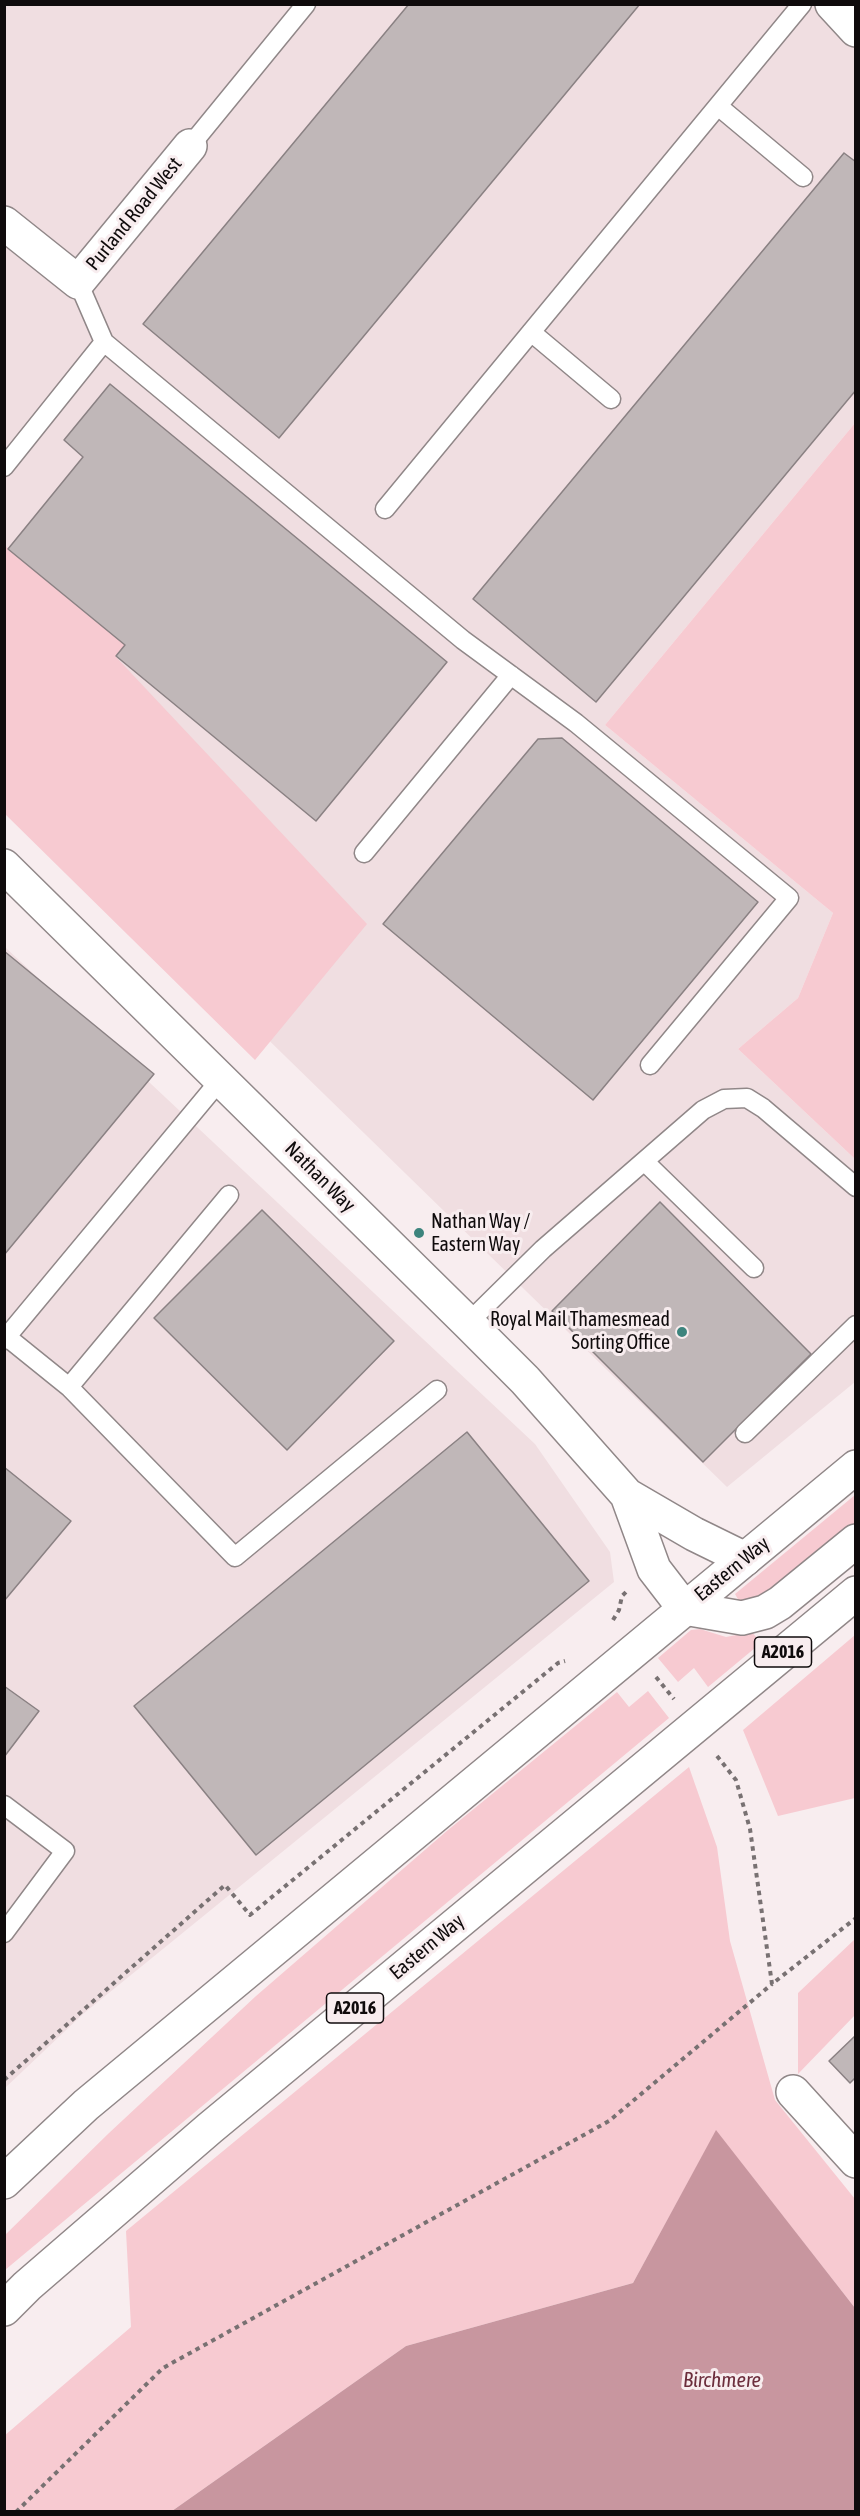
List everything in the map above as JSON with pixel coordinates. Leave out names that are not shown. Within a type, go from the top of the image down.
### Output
[{"type":"main road","points":[[832,4],[855,30]]},
{"type":"main road","name":"Purland Road West","points":[[78,282],[190,146]]},
{"type":"main road","points":[[4,223],[78,282]]},
{"type":"main road","name":"Nathan Way","points":[[4,866],[525,1380],[627,1495],[694,1534],[745,1559]]},
{"type":"main road","name":"Eastern Way","points":[[4,2181],[86,2105],[855,1467]]},
{"type":"main road","name":"Nathan Way","points":[[627,1495],[654,1569],[684,1608]]},
{"type":"main road","points":[[684,1608],[742,1618],[765,1612],[780,1603],[855,1540]]},
{"type":"main road","name":"Eastern Way","points":[[4,2308],[219,2121],[855,1593]]},
{"type":"main road","points":[[793,2092],[855,2161]]},
{"type":"lane","points":[[190,146],[306,4]]},
{"type":"lane","points":[[385,509],[802,4]]},
{"type":"lane","points":[[718,106],[803,177]]},
{"type":"lane","points":[[78,282],[104,342],[463,640],[576,723],[789,898],[650,1065]]},
{"type":"lane","points":[[531,332],[610,399]]},
{"type":"lane","points":[[4,467],[104,342]]},
{"type":"lane","points":[[364,852],[511,675]]},
{"type":"lane","points":[[221,1079],[6,1339],[69,1387],[235,1557],[437,1390]]},
{"type":"lane","points":[[468,1323],[543,1249],[703,1110],[724,1099],[747,1098],[764,1108],[855,1187]]},
{"type":"lane","points":[[645,1162],[754,1268]]},
{"type":"lane","points":[[69,1387],[228,1195]]},
{"type":"lane","points":[[745,1433],[855,1325]]},
{"type":"lane","points":[[4,1805],[65,1851],[4,1933]]},
{"type":"path","points":[[608,1628],[619,1610],[622,1596],[632,1588]]},
{"type":"path","points":[[4,2080],[225,1885],[250,1915],[558,1663],[572,1659]]},
{"type":"path","points":[[648,1681],[655,1676],[674,1700],[682,1694]]},
{"type":"path","points":[[715,1753],[736,1780],[750,1829],[772,1984]]},
{"type":"path","points":[[16,2511],[163,2368],[609,2121],[772,1984],[855,1918]]},
{"type":"shaded area","points":[[4,5],[855,5],[855,423],[605,725],[833,913],[798,998],[738,1049],[855,1159],[855,1382],[727,1487],[5,783]]},
{"type":"shaded area","points":[[855,423],[855,1159],[738,1049],[798,998],[833,913],[605,725]]},
{"type":"shaded area","points":[[4,545],[125,645],[116,657],[367,924],[255,1060],[5,814]]},
{"type":"shaded area","points":[[5,947],[535,1444],[610,1552],[614,1582],[83,2014],[5,2088]]},
{"type":"shaded area","points":[[855,1495],[855,1523],[778,1587],[756,1599],[739,1601],[735,1594]]},
{"type":"shaded area","points":[[700,1629],[726,1637],[752,1632],[761,1643],[708,1687],[694,1668],[678,1682],[658,1658],[691,1630]]},
{"type":"shaded area","points":[[855,1635],[855,1798],[778,1816],[743,1730]]},
{"type":"shaded area","points":[[648,1691],[669,1718],[5,2270],[5,2235],[109,2133],[256,1996],[448,1830],[617,1692],[629,1707]]},
{"type":"shaded area","points":[[689,1767],[717,1847],[730,1941],[775,2100],[855,2199],[855,2308],[716,2131],[633,2283],[406,2346],[172,2511],[5,2511],[4,2436],[131,2327],[126,2231]]},
{"type":"shaded area","points":[[855,1939],[855,2015],[798,2074],[798,1993]]},
{"type":"water","name":"Birchmere","points":[[716,2130],[855,2308],[855,2511],[172,2511],[406,2346],[633,2283]]},
{"type":"building","points":[[409,4],[640,4],[279,438],[143,324]]},
{"type":"building","points":[[844,153],[856,162],[856,390],[596,702],[473,599]]},
{"type":"building","points":[[110,384],[447,662],[316,821],[116,656],[125,645],[8,549],[83,457],[64,440]]},
{"type":"building","points":[[562,738],[758,902],[593,1100],[383,924],[538,739]]},
{"type":"building","points":[[4,951],[154,1074],[4,1255]]},
{"type":"building","name":"Royal Mail Thamesmead Sorting Office","points":[[660,1202],[811,1354],[703,1462],[552,1311]]},
{"type":"building","points":[[262,1210],[394,1341],[287,1450],[154,1318]]},
{"type":"building","points":[[467,1432],[589,1581],[256,1855],[134,1706]]},
{"type":"building","points":[[4,1467],[71,1521],[4,1601]]},
{"type":"building","points":[[4,1686],[39,1711],[4,1757]]},
{"type":"building","points":[[856,2035],[856,2077],[850,2083],[829,2061]]},
{"type":"place","name":"Nathan Way / Eastern Way","points":[[419,1233]]},
{"type":"place","name":"Royal Mail Thamesmead Sorting Office","points":[[682,1332]]}]
